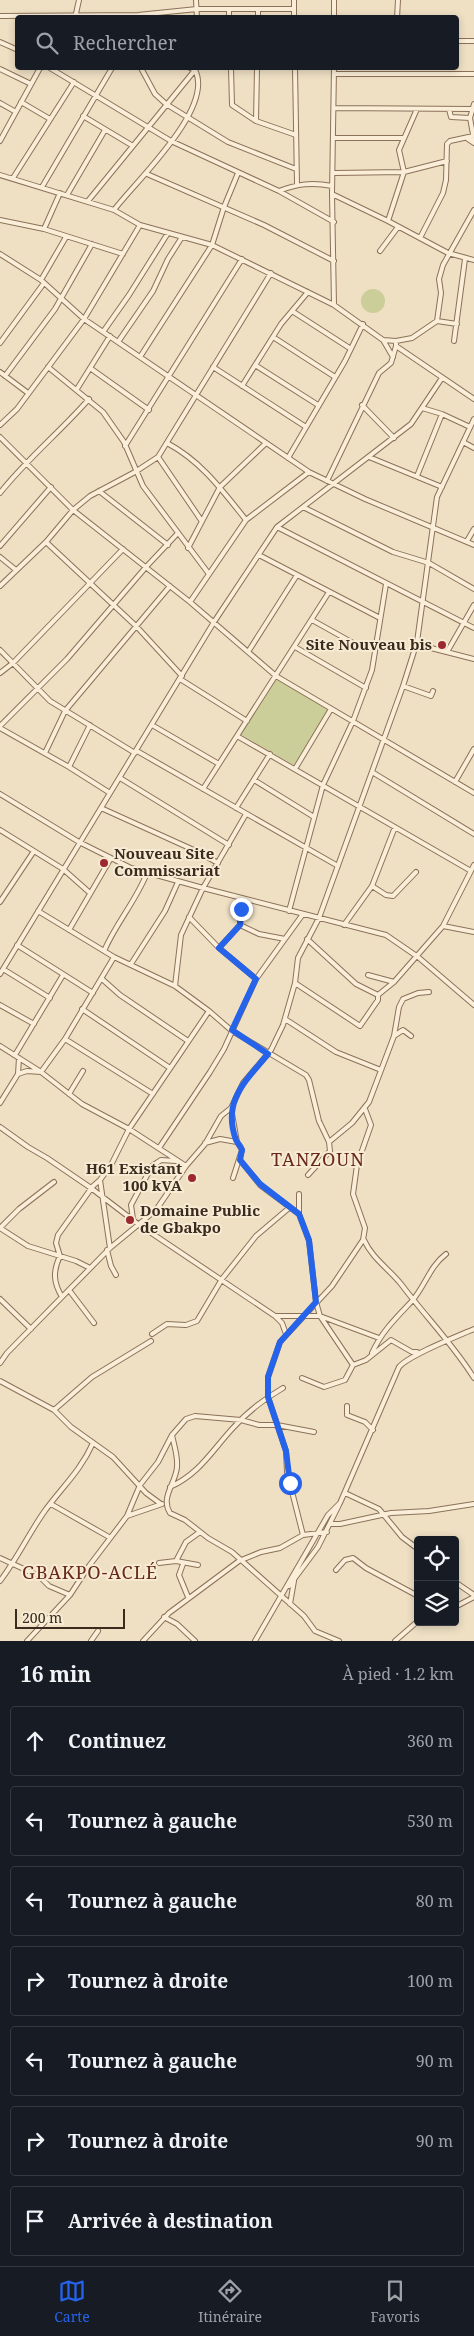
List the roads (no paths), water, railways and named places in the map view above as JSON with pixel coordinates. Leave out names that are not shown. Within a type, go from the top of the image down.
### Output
[{"type":"street","points":[[76,15],[79,0]]},
{"type":"street","points":[[196,0],[197,15]]},
{"type":"street","points":[[294,0],[294,15]]},
{"type":"street","points":[[334,0],[334,15]]},
{"type":"street","points":[[398,0],[398,15]]},
{"type":"street","points":[[138,15],[197,9],[294,9]]},
{"type":"street","points":[[229,9],[229,15]]},
{"type":"street","points":[[258,9],[258,15]]},
{"type":"street","points":[[0,16],[15,16]]},
{"type":"street","points":[[459,41],[474,41]]},
{"type":"street","points":[[0,42],[15,49]]},
{"type":"street","points":[[0,68],[31,84]]},
{"type":"street","points":[[0,141],[39,70]]},
{"type":"street","points":[[53,70],[171,141],[279,191],[334,222]]},
{"type":"street","points":[[42,187],[111,70]]},
{"type":"street","points":[[142,70],[158,97],[166,104],[228,142],[296,169]]},
{"type":"street","points":[[88,201],[194,70]]},
{"type":"street","points":[[114,210],[146,174],[188,118],[199,83],[195,70]]},
{"type":"street","points":[[231,70],[232,105],[256,121],[296,135]]},
{"type":"street","points":[[256,121],[257,70]]},
{"type":"street","points":[[295,70],[297,184]]},
{"type":"street","points":[[334,70],[334,173],[332,186],[334,304]]},
{"type":"street","points":[[334,74],[474,74]]},
{"type":"street","points":[[13,178],[74,82]]},
{"type":"street","points":[[21,102],[50,120]]},
{"type":"street","points":[[0,103],[16,112]]},
{"type":"street","points":[[420,238],[443,193],[446,180],[448,142],[474,138],[470,118],[474,104]]},
{"type":"street","points":[[334,108],[472,109]]},
{"type":"street","points":[[388,221],[404,172],[398,150],[417,109]]},
{"type":"street","points":[[449,109],[451,117],[470,118]]},
{"type":"street","points":[[83,116],[132,146]]},
{"type":"street","points":[[67,195],[105,130]]},
{"type":"street","points":[[334,138],[403,138]]},
{"type":"street","points":[[468,139],[474,143]]},
{"type":"street","points":[[334,173],[404,172],[446,161]]},
{"type":"street","points":[[140,357],[212,245],[224,207],[238,173]]},
{"type":"street","points":[[146,174],[224,207],[334,261]]},
{"type":"street","points":[[0,175],[114,210],[140,226],[212,245],[334,304],[383,340],[393,356]]},
{"type":"street","points":[[279,191],[297,184],[318,183],[332,186]]},
{"type":"street","points":[[44,229],[60,193]]},
{"type":"street","points":[[332,194],[448,253],[474,260]]},
{"type":"street","points":[[396,344],[412,338],[437,320],[441,293],[439,279],[448,253],[474,210]]},
{"type":"street","points":[[0,220],[44,229],[123,254]]},
{"type":"street","points":[[0,425],[17,409],[84,319],[140,226]]},
{"type":"street","points":[[380,251],[398,226]]},
{"type":"street","points":[[103,332],[130,295],[168,233]]},
{"type":"street","points":[[0,343],[42,282],[66,236]]},
{"type":"street","points":[[118,342],[153,291],[168,259],[182,237]]},
{"type":"street","points":[[5,376],[55,309],[92,244]]},
{"type":"street","points":[[0,254],[42,282],[84,319],[309,472],[365,499],[474,545]]},
{"type":"street","points":[[125,446],[242,259]]},
{"type":"street","points":[[454,341],[465,259]]},
{"type":"street","points":[[0,586],[46,542],[73,510],[99,490],[135,472],[158,457],[271,274]]},
{"type":"street","points":[[242,386],[273,336],[308,292]]},
{"type":"street","points":[[292,311],[351,349]]},
{"type":"street","points":[[437,320],[457,324]]},
{"type":"street","points":[[288,458],[351,349],[363,324]]},
{"type":"street","points":[[78,389],[110,336]]},
{"type":"street","points":[[273,336],[335,377]]},
{"type":"street","points":[[383,340],[396,344],[474,399]]},
{"type":"street","points":[[327,481],[379,373],[391,363],[396,344]]},
{"type":"street","points":[[255,365],[318,405]]},
{"type":"street","points":[[48,367],[78,389],[103,412],[125,446],[135,472],[143,486],[208,574]]},
{"type":"street","points":[[213,367],[306,427]]},
{"type":"street","points":[[90,368],[149,410]]},
{"type":"street","points":[[0,372],[28,394]]},
{"type":"street","points":[[50,998],[1,972],[214,622],[277,527],[411,424],[442,378]]},
{"type":"street","points":[[0,493],[25,462],[66,425],[89,399]]},
{"type":"street","points":[[362,405],[394,438]]},
{"type":"street","points":[[422,408],[442,414],[470,427]]},
{"type":"street","points":[[417,476],[442,414]]},
{"type":"street","points":[[0,1363],[7,1352],[108,1249],[156,1210],[186,1166],[205,1144],[221,1116],[231,1108],[243,1083],[268,1054],[285,1019],[295,983],[298,958],[319,918],[404,686],[417,642],[424,603],[437,497],[474,419]]},
{"type":"street","points":[[0,437],[73,510],[146,566],[276,676],[474,793]]},
{"type":"street","points":[[463,442],[474,448]]},
{"type":"street","points":[[166,443],[203,467],[246,520]]},
{"type":"street","points":[[188,548],[220,487],[266,443]]},
{"type":"street","points":[[158,457],[201,520]]},
{"type":"street","points":[[369,457],[442,487]]},
{"type":"street","points":[[190,602],[246,520],[309,472]]},
{"type":"street","points":[[0,546],[51,487]]},
{"type":"street","points":[[99,490],[168,545]]},
{"type":"street","points":[[304,507],[393,552],[429,563],[474,589]]},
{"type":"street","points":[[277,527],[474,628]]},
{"type":"street","points":[[467,541],[474,529]]},
{"type":"street","points":[[110,793],[0,727],[67,659],[146,566],[178,533]]},
{"type":"street","points":[[46,542],[137,627],[181,677],[247,721]]},
{"type":"street","points":[[0,673],[13,663],[123,548]]},
{"type":"street","points":[[260,555],[380,618]]},
{"type":"street","points":[[0,557],[16,570]]},
{"type":"street","points":[[248,652],[297,575]]},
{"type":"street","points":[[289,911],[323,785],[353,721],[372,670],[386,584]]},
{"type":"street","points":[[45,753],[65,711],[170,586]]},
{"type":"street","points":[[203,789],[329,592]]},
{"type":"street","points":[[446,652],[474,606]]},
{"type":"street","points":[[312,620],[355,644]]},
{"type":"street","points":[[417,642],[474,659]]},
{"type":"street","points":[[295,647],[366,688]]},
{"type":"street","points":[[0,650],[37,690],[65,711],[338,866]]},
{"type":"street","points":[[404,686],[431,696],[433,691]]},
{"type":"street","points":[[295,769],[331,709]]},
{"type":"street","points":[[69,767],[90,725]]},
{"type":"street","points":[[152,725],[219,764]]},
{"type":"street","points":[[237,736],[395,827],[473,867],[444,926],[418,957],[394,982],[378,995],[378,1000],[360,1026],[295,983]]},
{"type":"street","points":[[455,782],[474,749]]},
{"type":"street","points":[[236,808],[270,754]]},
{"type":"street","points":[[372,772],[474,834]]},
{"type":"street","points":[[120,778],[229,845]]},
{"type":"street","points":[[254,780],[314,817]]},
{"type":"street","points":[[0,794],[79,842],[147,873],[386,935],[418,957],[474,1006]]},
{"type":"street","points":[[101,808],[196,851],[218,863]]},
{"type":"street","points":[[175,986],[179,943],[189,917],[203,888],[246,814]]},
{"type":"street","points":[[344,925],[372,886],[395,827]]},
{"type":"street","points":[[0,830],[63,869],[90,893]]},
{"type":"street","points":[[0,902],[34,851]]},
{"type":"street","points":[[69,930],[111,858]]},
{"type":"street","points":[[372,886],[386,895],[393,896],[416,872]]},
{"type":"street","points":[[104,951],[111,935],[140,891],[147,873]]},
{"type":"street","points":[[131,964],[165,911],[178,882]]},
{"type":"street","points":[[219,948],[240,925],[243,899]]},
{"type":"street","points":[[38,911],[114,957],[175,986],[210,1011],[232,1030],[268,1054],[300,1070],[309,1080],[319,1121],[329,1142],[330,1151],[308,1175]]},
{"type":"street","points":[[158,1148],[210,1072],[256,979],[302,914]]},
{"type":"street","points":[[189,917],[219,948],[256,979]]},
{"type":"street","points":[[240,925],[259,934],[285,940]]},
{"type":"street","points":[[444,926],[474,932]]},
{"type":"street","points":[[307,939],[356,984],[378,995]]},
{"type":"street","points":[[17,945],[93,992]]},
{"type":"street","points":[[41,1072],[65,1039],[114,957]]},
{"type":"street","points":[[14,1055],[64,975]]},
{"type":"street","points":[[368,975],[394,982]]},
{"type":"street","points":[[102,979],[120,995],[188,1041]]},
{"type":"street","points":[[329,1142],[352,1123],[364,1109],[394,1036],[399,1008],[403,998],[428,992]]},
{"type":"street","points":[[0,1005],[34,1024]]},
{"type":"street","points":[[82,1009],[170,1068]]},
{"type":"street","points":[[62,1297],[54,1274],[54,1268],[60,1256],[56,1243],[58,1235],[91,1188],[100,1180],[111,1165],[128,1129],[210,1011]]},
{"type":"street","points":[[285,1019],[336,1052],[381,1070]]},
{"type":"street","points":[[394,1036],[403,1030],[411,1036]]},
{"type":"street","points":[[65,1039],[153,1094]]},
{"type":"street","points":[[0,1046],[41,1072],[82,1104],[128,1129],[186,1166]]},
{"type":"street","points":[[0,1102],[18,1074],[19,1058]]},
{"type":"street","points":[[18,1074],[27,1071],[41,1072]]},
{"type":"street","points":[[69,1094],[83,1071]]},
{"type":"street","points":[[231,1108],[237,1142],[242,1150],[233,1178]]},
{"type":"street","points":[[303,1535],[287,1472],[286,1451],[268,1397],[268,1377],[273,1360],[286,1334],[336,1282],[364,1240],[365,1228],[353,1194],[357,1164],[371,1125],[364,1109]]},
{"type":"street","points":[[0,1127],[28,1148],[47,1158],[91,1188],[138,1224],[275,1316],[282,1323],[286,1334]]},
{"type":"street","points":[[205,1144],[220,1139],[237,1142]]},
{"type":"street","points":[[134,1221],[130,1210],[131,1205],[152,1166],[161,1160],[178,1161]]},
{"type":"street","points":[[240,1160],[260,1184],[299,1214]]},
{"type":"street","points":[[100,1180],[108,1249],[111,1266],[116,1275]]},
{"type":"street","points":[[54,1182],[19,1209],[0,1228],[28,1246],[90,1268]]},
{"type":"street","points":[[299,1194],[299,1214],[309,1240],[316,1302],[320,1316],[353,1365]]},
{"type":"street","points":[[152,1334],[167,1324],[186,1325],[197,1321],[222,1279],[256,1236],[290,1208]]},
{"type":"street","points":[[364,1240],[368,1248],[412,1300],[449,1340],[474,1378]]},
{"type":"street","points":[[371,1355],[379,1338],[391,1321],[412,1300],[436,1263],[446,1254]]},
{"type":"street","points":[[69,1290],[94,1323]]},
{"type":"street","points":[[0,1299],[31,1329]]},
{"type":"street","points":[[275,1316],[320,1316],[379,1338]]},
{"type":"street","points":[[286,1588],[294,1581],[327,1532],[402,1363],[474,1329]]},
{"type":"street","points":[[302,1378],[327,1387],[345,1380],[353,1365],[371,1355],[391,1340],[412,1352],[417,1352]]},
{"type":"street","points":[[54,1410],[92,1377],[151,1341]]},
{"type":"street","points":[[0,1381],[54,1410],[112,1457],[161,1504]]},
{"type":"street","points":[[170,1487],[207,1461],[240,1420],[268,1397],[283,1388]]},
{"type":"street","points":[[347,1406],[348,1415],[365,1422],[373,1430]]},
{"type":"street","points":[[27,1641],[70,1595],[109,1537],[127,1516],[140,1485],[158,1462],[172,1435],[186,1419],[191,1417],[240,1420],[259,1425],[277,1425],[314,1432]]},
{"type":"street","points":[[172,1435],[177,1464],[176,1474],[170,1487],[167,1503],[170,1513],[185,1520],[200,1532],[227,1548],[239,1561],[304,1616],[315,1631],[339,1641]]},
{"type":"street","points":[[0,1581],[51,1504],[78,1471],[93,1443]]},
{"type":"street","points":[[345,1493],[374,1505],[385,1515],[402,1537],[414,1546]]},
{"type":"street","points":[[127,1516],[167,1503]]},
{"type":"street","points":[[255,1641],[317,1533],[330,1512],[340,1503]]},
{"type":"street","points":[[51,1504],[109,1537]]},
{"type":"street","points":[[331,1524],[338,1525],[385,1515],[474,1504]]},
{"type":"street","points":[[176,1561],[186,1542],[200,1532]]},
{"type":"street","points":[[143,1641],[164,1617],[239,1561],[261,1552],[280,1548],[303,1535],[327,1532]]},
{"type":"street","points":[[0,1558],[38,1576],[61,1592],[70,1595]]},
{"type":"street","points":[[336,1570],[345,1560],[353,1558],[366,1568],[414,1594]]},
{"type":"street","points":[[159,1563],[176,1561],[183,1564],[198,1565]]},
{"type":"street","points":[[183,1564],[179,1575],[188,1598]]},
{"type":"street","points":[[290,1604],[294,1581]]},
{"type":"street","points":[[459,1605],[474,1596],[460,1586]]},
{"type":"street","points":[[164,1617],[176,1624],[195,1641]]},
{"type":"street","points":[[395,1641],[414,1624]]},
{"type":"street","points":[[91,1641],[98,1631]]},
{"type":"place","name":"Site Nouveau bis","points":[[442,645]]},
{"type":"place","name":"Nouveau Site Commissariat","points":[[104,863]]},
{"type":"place","name":"H61 Existant 100 kVA","points":[[192,1178]]},
{"type":"place","name":"Domaine Public de Gbakpo","points":[[130,1220]]},
{"type":"district","name":"TANZOUN","points":[[318,1160]]},
{"type":"district","name":"GBAKPO-ACLÉ","points":[[90,1573]]}]
